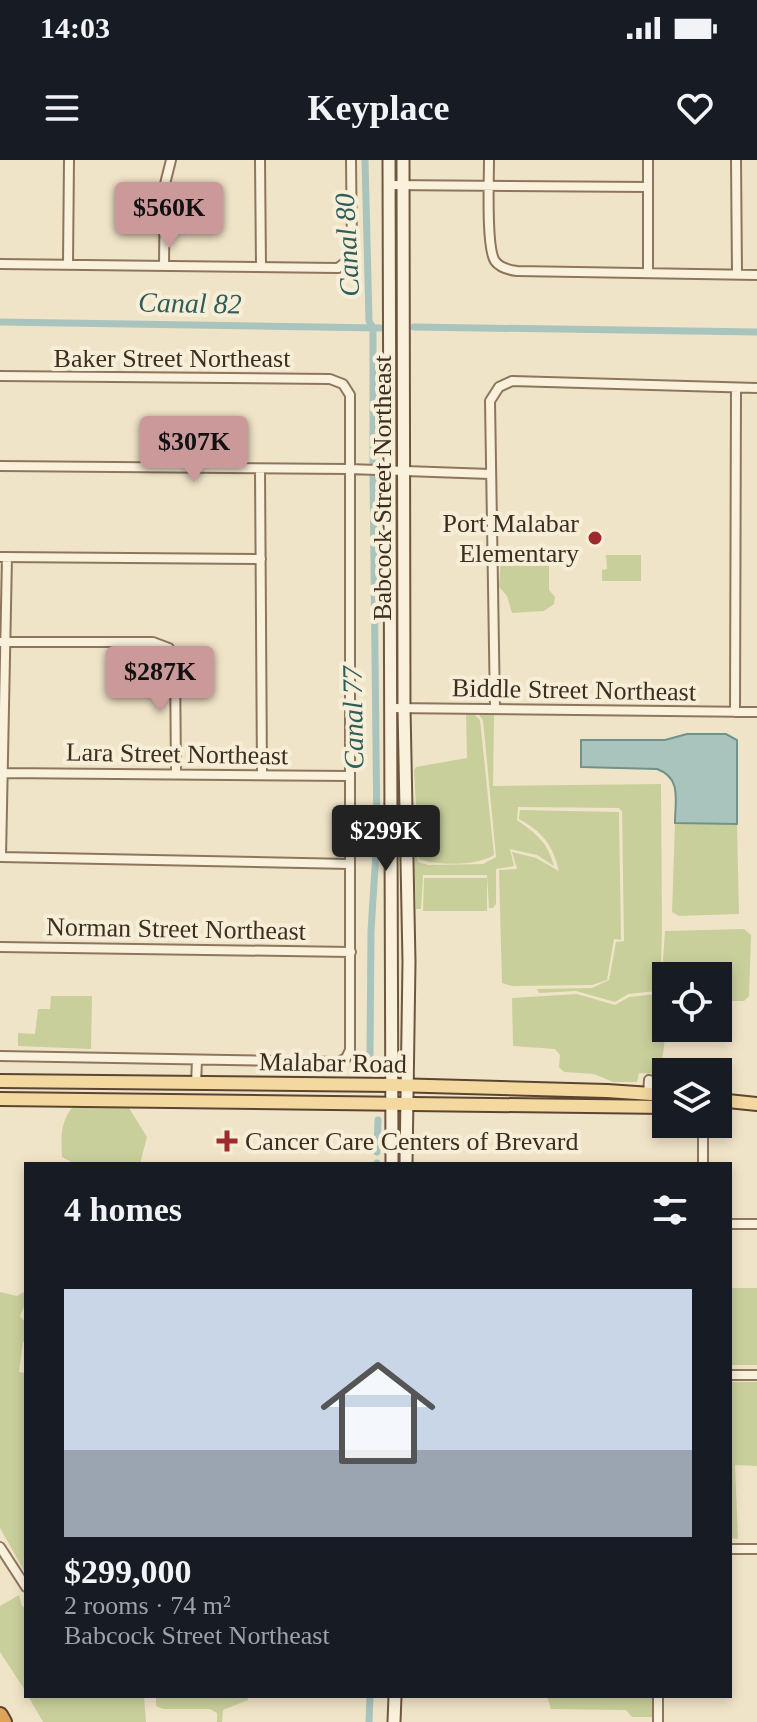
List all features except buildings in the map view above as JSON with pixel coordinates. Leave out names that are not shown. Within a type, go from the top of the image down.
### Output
[{"type":"highway","points":[[0,1715],[4,1722]]},
{"type":"main road","name":"Babcock Street Northeast","points":[[389,160],[392,1162]]},
{"type":"main road","name":"Babcock Street Northeast","points":[[403,160],[404,708],[409,962],[406,1162]]},
{"type":"main road","points":[[393,847],[402,864],[407,865]]},
{"type":"main road","name":"Malabar Road","points":[[0,1081],[393,1085],[652,1093]]},
{"type":"main road","points":[[169,1100],[185,1094],[196,1084]]},
{"type":"main road","points":[[595,1106],[603,1103],[641,1103],[648,1093]]},
{"type":"main road","name":"Malabar Road","points":[[0,1099],[652,1107]]},
{"type":"main road","points":[[732,1102],[757,1105]]},
{"type":"main road","points":[[732,1106],[757,1105]]},
{"type":"main road","points":[[394,1722],[395,1698]]},
{"type":"street","points":[[68,265],[69,160]]},
{"type":"street","points":[[164,266],[165,184],[171,160]]},
{"type":"street","points":[[260,160],[261,266]]},
{"type":"street","points":[[0,264],[338,268],[347,261],[352,249],[351,160]]},
{"type":"street","points":[[489,160],[491,247],[495,262],[500,266],[517,271],[757,275]]},
{"type":"street","points":[[648,160],[648,273]]},
{"type":"street","points":[[736,160],[737,274]]},
{"type":"street","points":[[389,185],[648,187]]},
{"type":"street","name":"Baker Street Northeast","points":[[0,376],[330,379],[343,384],[350,395],[349,469]]},
{"type":"street","points":[[495,709],[490,401],[499,387],[512,381],[757,388]]},
{"type":"street","points":[[735,712],[736,388]]},
{"type":"street","points":[[0,466],[349,469],[490,474]]},
{"type":"street","points":[[260,469],[262,775]]},
{"type":"street","points":[[0,1056],[338,1062],[346,1058],[350,1050],[351,952],[349,469]]},
{"type":"street","points":[[261,559],[3,557],[0,857],[350,864]]},
{"type":"street","points":[[2,642],[153,642],[169,648],[175,659],[176,773]]},
{"type":"street","name":"Biddle Street Northeast","points":[[391,708],[757,712]]},
{"type":"street","name":"Lara Street Northeast","points":[[3,773],[350,776]]},
{"type":"street","name":"Norman Street Northeast","points":[[0,947],[351,952]]},
{"type":"street","points":[[196,1084],[197,1060]]},
{"type":"street","points":[[648,1093],[649,1080]]},
{"type":"street","points":[[703,1138],[703,1162]]},
{"type":"street","points":[[732,1224],[757,1224]]},
{"type":"street","points":[[732,1375],[757,1375]]},
{"type":"street","points":[[0,1547],[24,1584]]},
{"type":"street","points":[[732,1549],[757,1549]]},
{"type":"street","points":[[658,1698],[658,1722]]},
{"type":"green space","points":[[549,554],[549,590],[555,597],[554,604],[544,611],[512,613],[507,596],[499,587],[501,555]]},
{"type":"green space","points":[[606,555],[641,555],[641,581],[602,581],[602,570],[607,569]]},
{"type":"green space","points":[[466,712],[480,720],[494,855],[457,864],[419,859],[414,770],[416,767],[467,758]]},
{"type":"green space","points":[[479,715],[494,715],[493,786],[661,784],[661,962],[652,962],[652,992],[628,994],[615,1002],[576,991],[539,993],[537,989],[592,988],[609,980],[616,942],[624,941],[622,812],[619,808],[518,807],[517,820],[544,844],[554,866],[537,855],[510,849],[514,866],[496,869],[496,904],[493,908],[489,908],[487,875],[423,875],[421,909],[416,909],[413,813],[418,862],[428,865],[483,864],[496,857],[483,720]]},
{"type":"green space","points":[[520,810],[619,812],[621,940],[614,939],[607,980],[592,985],[512,986],[502,983],[499,870],[517,869],[512,852],[536,858],[559,871],[545,840],[519,819]]},
{"type":"green space","points":[[675,823],[737,824],[739,914],[679,916],[672,912]]},
{"type":"green space","points":[[424,878],[487,878],[487,911],[423,911]]},
{"type":"green space","points":[[744,929],[751,935],[749,996],[744,1001],[732,1001],[732,962],[663,962],[665,931]]},
{"type":"green space","points":[[577,994],[615,1005],[629,997],[652,994],[652,1042],[664,1042],[662,1058],[652,1058],[652,1074],[639,1073],[637,1082],[613,1082],[594,1074],[564,1072],[559,1067],[560,1055],[555,1049],[513,1046],[512,998]]},
{"type":"green space","points":[[51,996],[92,996],[91,1049],[18,1046],[18,1033],[35,1034],[38,1009],[50,1009]]},
{"type":"green space","points":[[75,1104],[129,1108],[147,1137],[141,1162],[71,1162],[62,1157],[62,1129],[66,1116]]},
{"type":"green space","points":[[732,1288],[757,1288],[757,1365],[732,1365]]},
{"type":"green space","points":[[0,1292],[17,1296],[24,1292],[24,1307],[20,1316],[24,1320],[24,1342],[19,1372],[24,1373],[24,1570],[0,1528]]},
{"type":"green space","points":[[732,1382],[757,1382],[757,1466],[735,1465],[738,1539],[732,1538]]},
{"type":"green space","points":[[19,1595],[24,1607],[24,1689],[0,1652],[0,1606]]},
{"type":"green space","points":[[29,1698],[144,1698],[146,1722],[43,1722]]},
{"type":"green space","points":[[156,1698],[248,1698],[223,1710],[222,1722],[217,1722],[217,1713],[210,1709],[163,1709],[156,1706]]},
{"type":"green space","points":[[548,1698],[652,1698],[653,1717],[632,1717],[626,1710],[551,1709]]},
{"type":"water","points":[[687,734],[726,734],[737,740],[737,824],[675,823],[674,784],[657,769],[581,767],[581,740],[665,740]]},
{"type":"waterway","name":"Canal 80","points":[[365,160],[369,321],[373,328],[373,466]]},
{"type":"waterway","name":"Canal 82","points":[[0,322],[380,328]]},
{"type":"waterway","name":"Canal 82","points":[[414,327],[757,332]]},
{"type":"waterway","name":"Canal 77","points":[[370,1054],[371,931],[377,836],[373,476]]},
{"type":"waterway","name":"Canal 77","points":[[377,1152],[378,1120]]},
{"type":"waterway","name":"Canal 77","points":[[369,1722],[370,1698]]},
{"type":"place","name":"Port Malabar Elementary","points":[[595,538]]},
{"type":"place","name":"Cancer Care Centers of Brevard","points":[[227,1141]]}]
